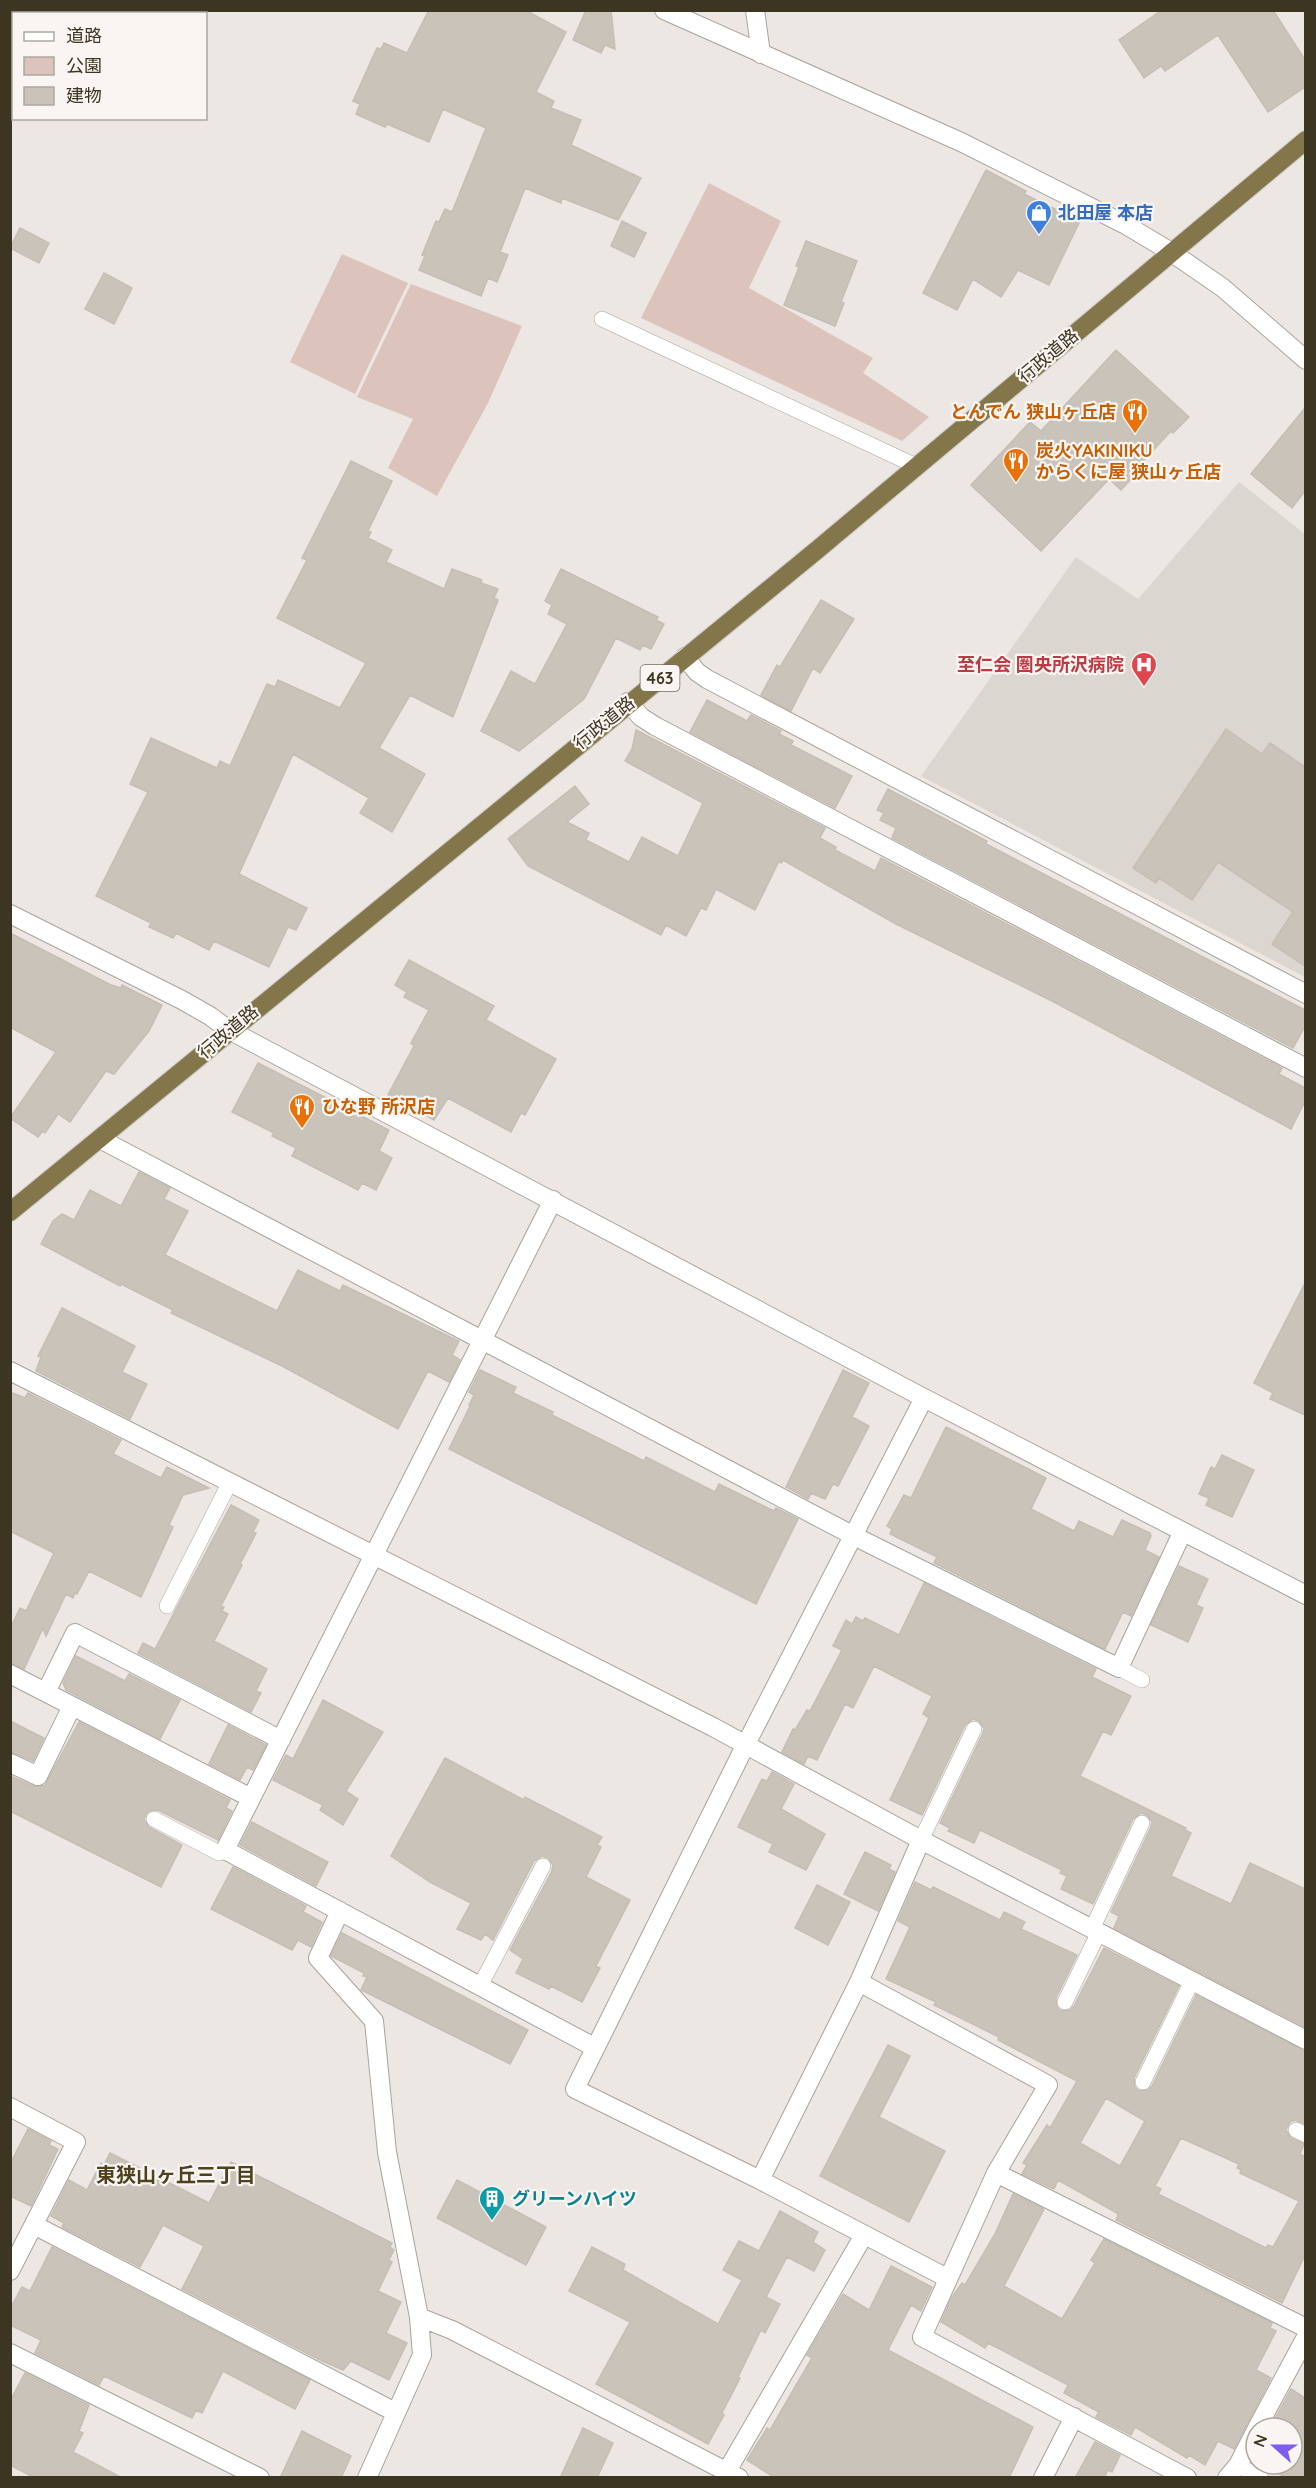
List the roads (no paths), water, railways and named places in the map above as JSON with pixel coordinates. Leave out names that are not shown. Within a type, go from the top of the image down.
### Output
[{"type":"highway","name":"行政道路","points":[[10,1212],[628,702],[686,657],[1305,140]]},
{"type":"street","points":[[664,10],[962,142],[1126,225],[1171,252],[1223,288],[1305,360]]},
{"type":"street","points":[[755,10],[761,54]]},
{"type":"street","points":[[686,657],[697,672],[707,679],[1305,994]]},
{"type":"street","points":[[628,702],[641,717],[655,726],[1305,1068]]},
{"type":"street","points":[[10,914],[192,1005],[230,1030],[924,1398],[1305,1595]]},
{"type":"street","points":[[100,1139],[854,1536],[1119,1668],[1182,1533]]},
{"type":"street","points":[[553,1200],[225,1850],[594,2047]]},
{"type":"street","points":[[10,1371],[747,1744],[921,1840],[1305,2040]]},
{"type":"street","points":[[924,1398],[574,2089],[760,2180],[947,2278]]},
{"type":"street","points":[[46,1692],[75,1633],[281,1740]]},
{"type":"street","points":[[10,1674],[251,1798]]},
{"type":"street","points":[[10,1763],[38,1776],[72,1706]]},
{"type":"street","points":[[760,2180],[859,1982],[921,1840]]},
{"type":"street","points":[[340,1911],[318,1958],[374,2021],[387,2151],[419,2318],[422,2355],[367,2478]]},
{"type":"street","points":[[859,1982],[1048,2085],[996,2173],[922,2337],[1187,2478]]},
{"type":"street","points":[[10,2107],[76,2142],[10,2271]]},
{"type":"street","points":[[996,2173],[1305,2328]]},
{"type":"street","points":[[34,2225],[395,2412]]},
{"type":"street","points":[[419,2318],[452,2330],[733,2474],[864,2235]]},
{"type":"street","points":[[1263,2416],[1305,2337]]},
{"type":"street","points":[[10,2354],[260,2478]]},
{"type":"street","points":[[1043,2478],[1074,2417]]},
{"type":"street","points":[[1232,2471],[1244,2450]]},
{"type":"lane","points":[[603,319],[916,466]]},
{"type":"lane","points":[[167,1606],[230,1482]]},
{"type":"lane","points":[[1119,1668],[1142,1680]]},
{"type":"lane","points":[[921,1840],[974,1729]]},
{"type":"lane","points":[[154,1819],[219,1853],[225,1850]]},
{"type":"lane","points":[[1065,2002],[1142,1823]]},
{"type":"lane","points":[[480,1986],[543,1866]]},
{"type":"lane","points":[[1143,2082],[1192,1981]]},
{"type":"lane","points":[[1232,2471],[1261,2478]]},
{"type":"place","name":"北田屋 本店","points":[[1039,236]]},
{"type":"place","name":"とんでん 狭山ヶ丘店","points":[[1135,435]]},
{"type":"place","name":"炭火YAKINIKU からくに屋 狭山ヶ丘店","points":[[1016,484]]},
{"type":"place","name":"至仁会 圏央所沢病院","points":[[1144,688]]},
{"type":"place","name":"ひな野 所沢店","points":[[302,1130]]},
{"type":"place","name":"グリーンハイツ","points":[[492,2222]]},
{"type":"district","name":"東狭山ヶ丘三丁目","points":[[176,2175]]}]
